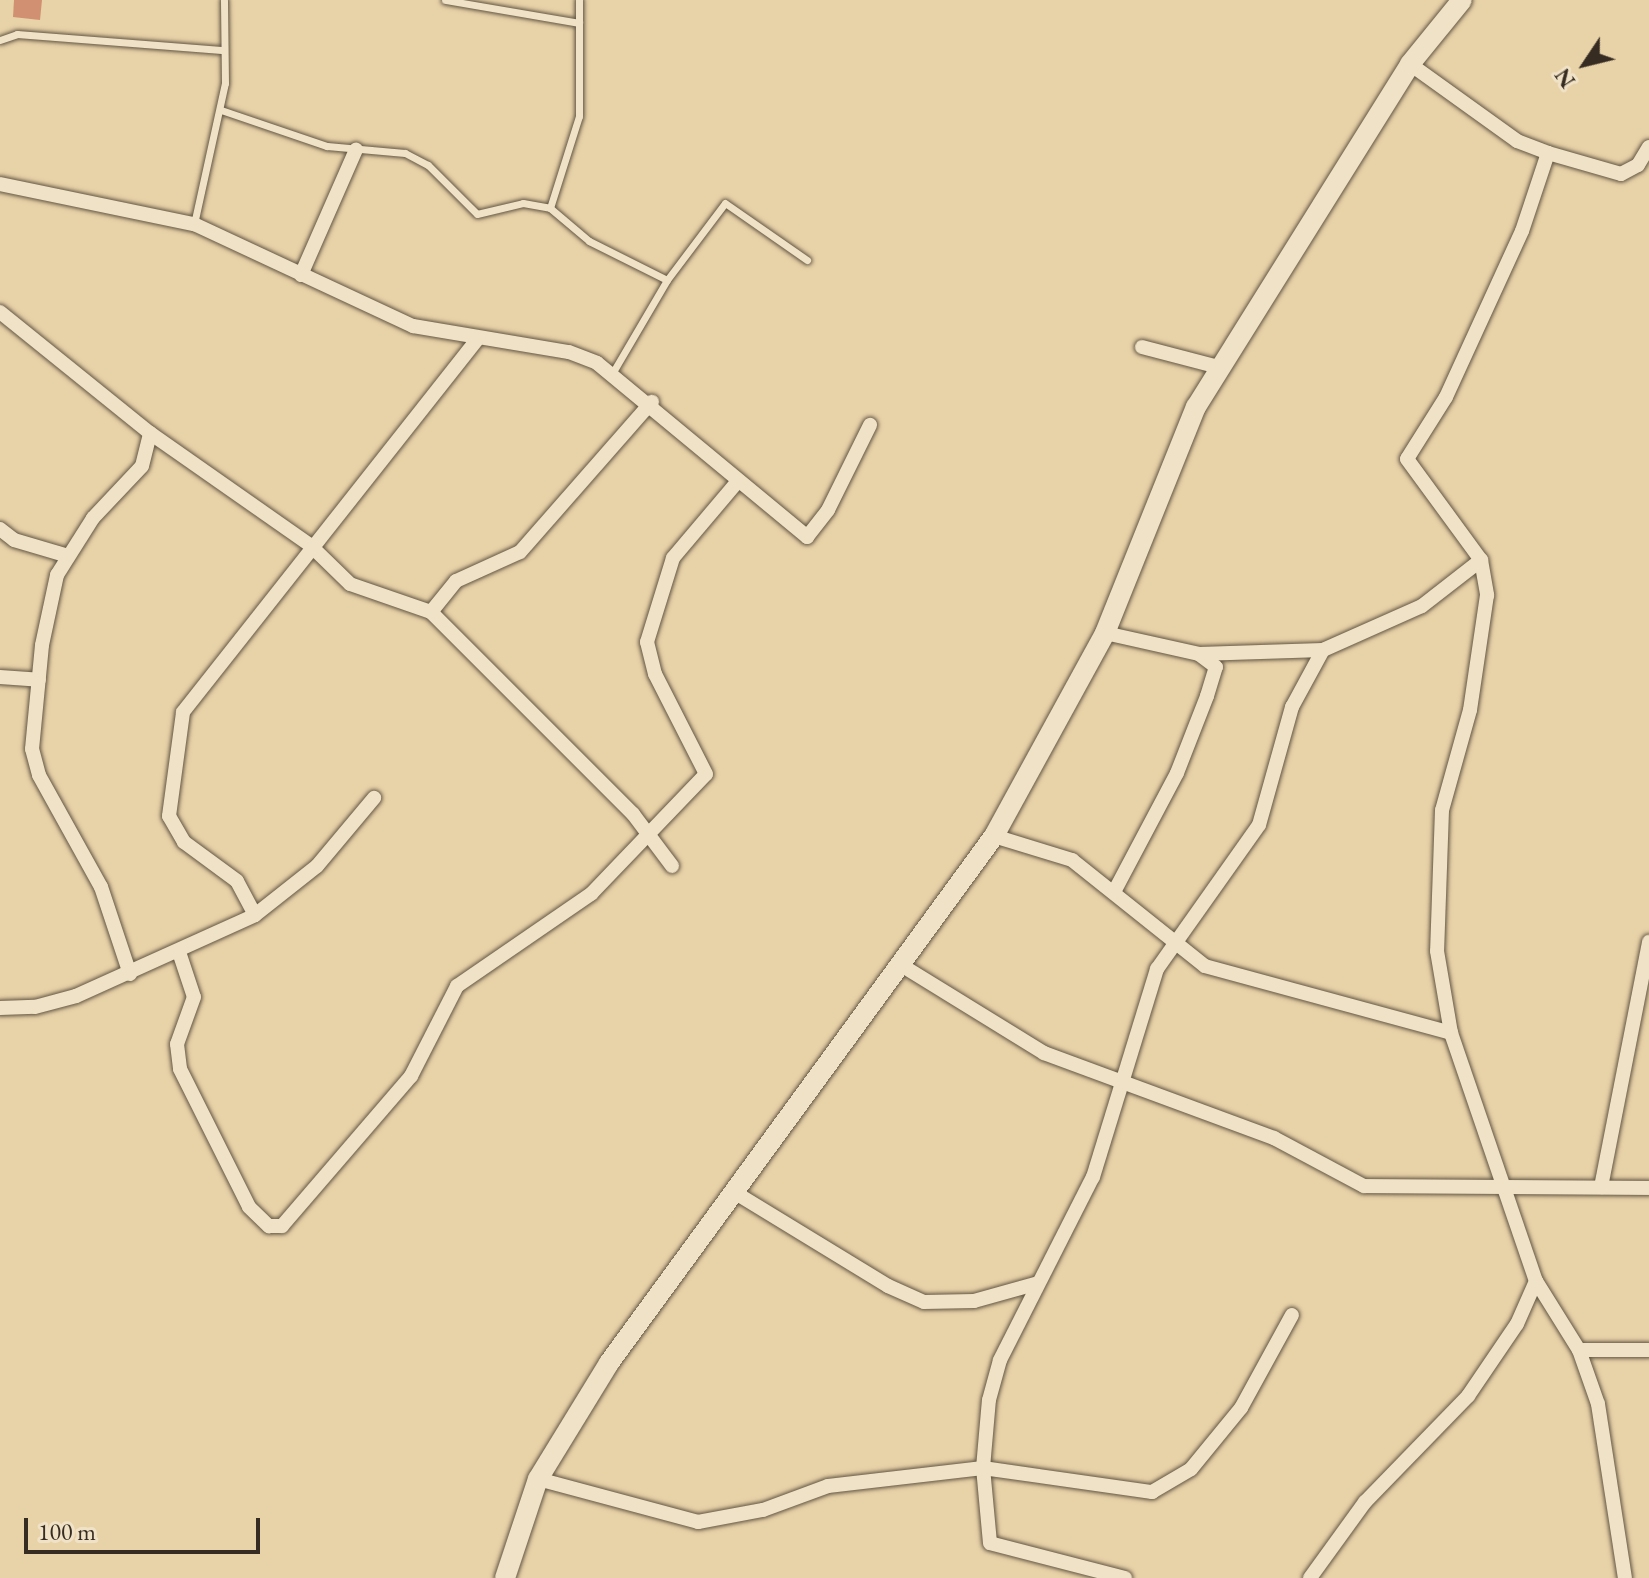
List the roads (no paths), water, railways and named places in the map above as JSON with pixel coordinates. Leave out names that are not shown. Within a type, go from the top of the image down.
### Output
[{"type":"street","points":[[505,1578],[538,1479],[609,1363],[994,836],[1105,633],[1196,407],[1410,64],[1462,0]]},
{"type":"street","points":[[1410,64],[1517,141],[1548,153],[1621,174],[1638,165],[1649,147]]},
{"type":"street","points":[[301,275],[356,150]]},
{"type":"street","points":[[1548,153],[1522,231],[1446,397],[1407,459],[1481,560],[1486,624],[1442,810],[1437,951],[1451,1033],[1498,1186],[1536,1281],[1579,1350],[1598,1404],[1625,1578]]},
{"type":"street","points":[[0,184],[194,224],[413,326],[569,352],[613,372],[652,402],[738,481],[807,537],[828,510],[870,425]]},
{"type":"street","points":[[0,312],[150,433],[310,545],[350,584],[431,612],[482,656],[647,833],[672,866]]},
{"type":"street","points":[[255,915],[237,881],[175,831],[169,816],[178,734],[198,690],[310,545],[478,338]]},
{"type":"street","points":[[1142,347],[1219,367]]},
{"type":"street","points":[[431,612],[456,581],[520,552],[652,402]]},
{"type":"street","points":[[130,974],[101,887],[34,764],[39,680],[65,555],[142,466],[150,433]]},
{"type":"street","points":[[179,952],[194,997],[177,1044],[180,1069],[249,1207],[269,1226],[282,1226],[411,1076],[426,1037],[463,979],[591,894],[706,774],[655,674],[647,642],[673,558],[738,481]]},
{"type":"street","points":[[0,529],[14,540],[65,555]]},
{"type":"street","points":[[1105,633],[1199,654],[1323,650],[1422,606],[1481,560]]},
{"type":"street","points":[[1125,1578],[990,1543],[983,1468],[1000,1360],[1088,1189],[1157,969],[1259,825],[1292,707],[1323,650]]},
{"type":"street","points":[[1114,892],[1177,773],[1207,696],[1216,667],[1199,654]]},
{"type":"street","points":[[0,677],[39,680]]},
{"type":"street","points":[[0,1008],[35,1007],[130,974],[255,915],[317,866],[374,798]]},
{"type":"street","points":[[994,836],[1072,860],[1205,966],[1451,1033]]},
{"type":"street","points":[[1601,1187],[1649,942]]},
{"type":"street","points":[[901,965],[1044,1053],[1274,1138],[1364,1186],[1649,1188]]},
{"type":"street","points":[[734,1192],[888,1286],[924,1302],[974,1301],[1038,1283]]},
{"type":"street","points":[[1310,1578],[1365,1502],[1468,1396],[1517,1324],[1536,1281]]},
{"type":"street","points":[[538,1479],[698,1522],[763,1510],[828,1486],[983,1468],[1132,1493],[1173,1485],[1241,1408],[1292,1315]]},
{"type":"street","points":[[1579,1350],[1649,1350]]},
{"type":"lane","points":[[194,224],[221,110],[224,0]]},
{"type":"lane","points":[[445,0],[579,23]]},
{"type":"lane","points":[[550,208],[579,116],[579,0]]},
{"type":"lane","points":[[0,40],[17,34],[221,50]]},
{"type":"lane","points":[[221,110],[327,146],[418,158],[477,214],[523,203],[550,208],[589,241],[667,280]]},
{"type":"lane","points":[[613,372],[667,280],[725,203],[807,260]]}]
